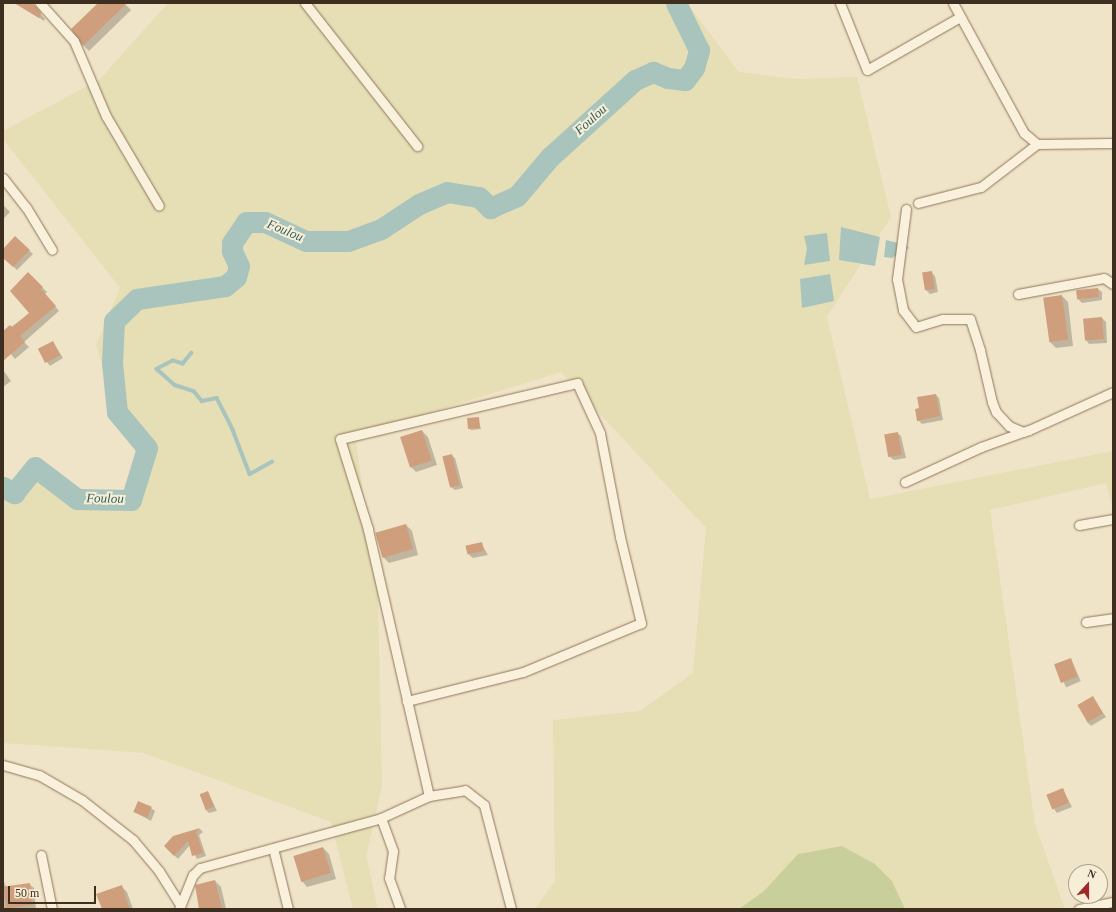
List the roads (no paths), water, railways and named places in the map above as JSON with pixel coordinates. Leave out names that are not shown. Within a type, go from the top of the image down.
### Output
[{"type":"street","points":[[40,3],[74,41],[106,116],[159,206]]},
{"type":"street","points":[[305,3],[417,146]]},
{"type":"street","points":[[840,3],[867,70],[960,17]]},
{"type":"street","points":[[953,3],[1024,132],[1037,144]]},
{"type":"street","points":[[918,203],[981,187],[1037,144],[1113,143]]},
{"type":"street","points":[[3,178],[26,207],[52,250]]},
{"type":"street","points":[[906,209],[897,279],[903,310],[916,327],[943,319],[970,319],[996,412],[1008,426],[1023,432]]},
{"type":"street","points":[[1018,294],[1104,278],[1113,284],[1113,290]]},
{"type":"street","points":[[407,701],[523,672],[641,623],[620,537],[600,433],[576,383],[340,439],[368,529],[407,701],[429,796]]},
{"type":"street","points":[[905,482],[981,447],[1023,432],[1113,392]]},
{"type":"street","points":[[1079,525],[1113,519]]},
{"type":"street","points":[[1086,622],[1113,618]]},
{"type":"street","points":[[3,765],[39,775],[82,800],[133,840],[159,871],[179,906]]},
{"type":"street","points":[[179,906],[193,875],[200,868],[381,818],[429,796],[465,790],[484,805],[511,909]]},
{"type":"street","points":[[381,818],[393,851],[389,878],[400,909]]},
{"type":"street","points":[[273,848],[288,909]]},
{"type":"street","points":[[41,855],[52,909]]},
{"type":"street","points":[[1079,909],[1113,902]]},
{"type":"water","points":[[841,227],[880,237],[875,266],[839,260]]},
{"type":"water","points":[[827,233],[830,261],[804,265],[807,249],[804,236]]},
{"type":"water","points":[[886,240],[906,245],[909,248],[892,258],[884,257]]},
{"type":"water","points":[[830,274],[834,301],[802,308],[800,279]]},
{"type":"waterway","name":"Foulou","points":[[3,487],[14,493],[35,467],[77,499],[131,500],[147,448],[117,412],[112,363],[114,321],[137,299],[225,286],[236,277],[239,266],[232,251],[232,243],[246,222],[265,222],[306,241],[348,241],[381,229],[419,204],[447,192],[479,197],[490,208],[517,196],[550,157],[635,80],[653,72],[668,78],[685,80],[694,68],[699,50],[676,3]]},
{"type":"waterway","points":[[192,353],[183,364],[173,361],[157,369],[175,385],[194,391],[202,401],[217,398],[233,430],[250,474],[272,462]]}]
